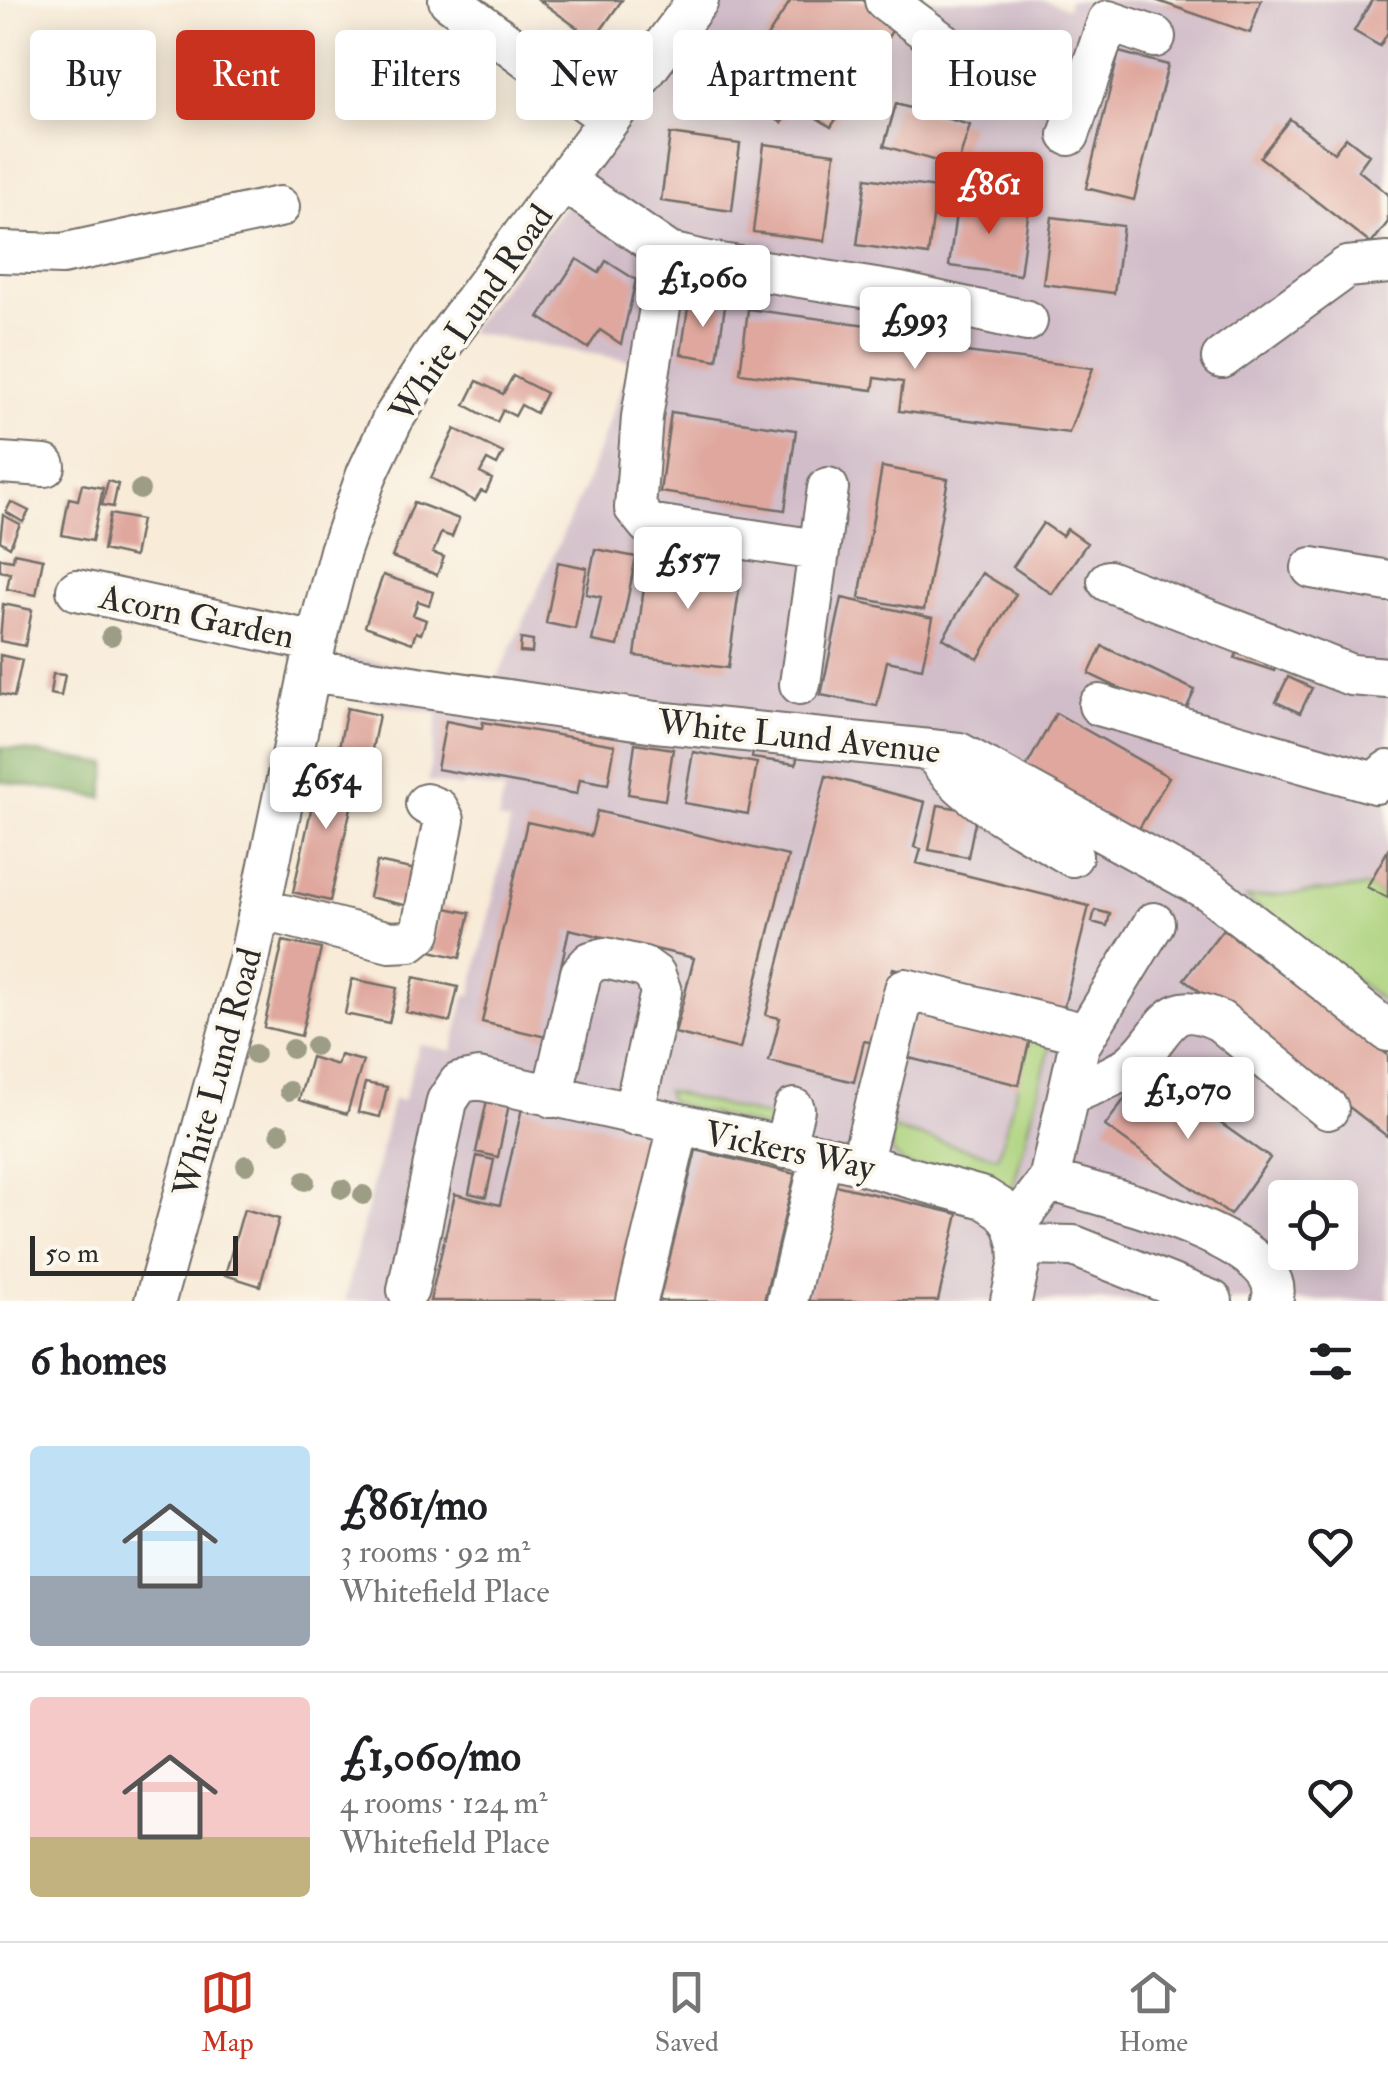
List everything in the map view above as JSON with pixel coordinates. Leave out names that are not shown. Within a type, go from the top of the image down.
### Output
[{"type":"street","points":[[449,0],[516,50]]},
{"type":"street","name":"White Lund Road","points":[[653,59],[698,0]]},
{"type":"street","points":[[885,0],[984,74],[1074,120],[1108,21],[1155,37]]},
{"type":"street","name":"White Lund Road","points":[[155,1301],[260,909],[313,657],[340,551],[367,474],[393,418],[436,352],[607,120]]},
{"type":"street","points":[[564,181],[669,253],[900,293],[1026,321]]},
{"type":"street","points":[[0,252],[62,254],[279,207]]},
{"type":"street","points":[[669,253],[642,417],[634,508],[648,524],[817,550]]},
{"type":"street","points":[[1222,358],[1347,266],[1388,264]]},
{"type":"street","points":[[0,463],[45,466]]},
{"type":"street","points":[[800,684],[828,488]]},
{"type":"street","points":[[1312,568],[1388,581]]},
{"type":"street","points":[[1108,581],[1352,674],[1388,678]]},
{"type":"street","name":"Acorn Garden","points":[[72,589],[313,657]]},
{"type":"street","name":"White Lund Avenue","points":[[313,657],[656,722],[959,753],[1210,891],[1388,1032]]},
{"type":"street","points":[[1099,705],[1375,783],[1388,771]]},
{"type":"street","points":[[933,750],[944,771],[978,797],[1072,856]]},
{"type":"street","points":[[260,909],[390,942],[410,940],[420,932],[444,820],[438,810],[426,804]]},
{"type":"street","points":[[1011,1301],[1020,1262],[1016,1235],[1049,1180],[1079,1046],[1154,923]]},
{"type":"street","points":[[552,1096],[581,973],[591,962],[605,958],[644,966],[655,975],[661,992],[634,1115]]},
{"type":"street","points":[[861,1164],[905,989],[1086,1034]]},
{"type":"street","points":[[1070,1094],[1134,1062],[1172,1018],[1184,1011],[1200,1012],[1220,1021],[1328,1109]]},
{"type":"street","name":"Vickers Way","points":[[408,1290],[447,1101],[459,1083],[478,1079],[861,1164],[984,1198],[1003,1210],[1016,1235]]},
{"type":"street","points":[[786,1301],[803,1151],[794,1109]]},
{"type":"street","points":[[637,1301],[680,1126]]},
{"type":"street","points":[[1049,1180],[1166,1216],[1231,1241],[1254,1256],[1270,1274],[1276,1289],[1272,1301]]},
{"type":"street","points":[[1016,1235],[1074,1246],[1212,1301]]},
{"type":"shaded area","points":[[719,0],[1044,0],[1067,8],[1069,0],[1388,0],[1388,1301],[345,1301],[393,1099],[403,1101],[419,1044],[452,1051],[466,994],[471,995],[510,823],[498,820],[504,791],[428,781],[438,713],[338,695],[344,656],[496,681],[586,483],[632,361],[467,332],[631,120],[653,120],[653,91],[673,64],[673,120],[892,120],[892,30],[698,30]]},
{"type":"green space","points":[[0,747],[108,764],[103,798],[0,781]]},
{"type":"green space","points":[[1367,887],[1388,898],[1388,1005],[1246,898]]},
{"type":"green space","points":[[1031,1034],[1052,1039],[1012,1191],[905,1165],[893,1153],[888,1128],[998,1157]]},
{"type":"green space","points":[[666,1091],[779,1120],[770,1130],[669,1102]]},
{"type":"building","points":[[539,0],[622,0],[601,30],[580,30]]},
{"type":"building","points":[[791,0],[867,0],[899,20],[892,31],[772,30]]},
{"type":"building","points":[[1155,0],[1261,0],[1250,33]]},
{"type":"building","points":[[1372,0],[1388,0],[1388,32],[1380,46],[1354,31]]},
{"type":"building","points":[[1119,52],[1168,65],[1134,200],[1086,188]]},
{"type":"building","points":[[896,104],[912,109],[912,120],[952,120],[970,125],[957,167],[884,146]]},
{"type":"building","points":[[1290,119],[1334,153],[1346,137],[1369,155],[1358,170],[1388,194],[1388,222],[1371,244],[1260,157]]},
{"type":"building","points":[[670,134],[740,144],[732,211],[661,201]]},
{"type":"building","points":[[764,144],[835,153],[825,241],[753,232]]},
{"type":"building","points":[[866,178],[937,188],[928,255],[857,245]]},
{"type":"building","points":[[958,198],[1029,208],[1020,275],[949,266]]},
{"type":"building","points":[[1052,217],[1123,226],[1114,293],[1043,284]]},
{"type":"building","points":[[577,259],[599,273],[606,261],[636,280],[621,344],[600,330],[588,348],[539,317]]},
{"type":"building","points":[[689,301],[725,306],[717,360],[681,354]]},
{"type":"building","points":[[748,309],[897,329],[895,343],[1093,368],[1069,433],[899,411],[903,382],[875,378],[873,390],[740,373]]},
{"type":"building","points":[[513,376],[546,393],[536,413],[521,405],[515,416],[503,410],[497,422],[465,405],[477,381],[503,394]]},
{"type":"building","points":[[671,412],[796,430],[785,510],[660,492]]},
{"type":"building","points":[[455,429],[503,453],[497,465],[487,460],[480,473],[492,479],[486,493],[481,491],[475,501],[431,478]]},
{"type":"building","points":[[882,467],[948,479],[924,610],[859,598]]},
{"type":"building","points":[[108,481],[118,484],[113,507],[102,505]]},
{"type":"building","points":[[82,484],[103,488],[92,541],[62,535],[69,498],[78,500]]},
{"type":"building","points":[[11,502],[29,511],[23,522],[6,512]]},
{"type":"building","points":[[414,502],[459,519],[452,537],[441,533],[433,553],[444,557],[437,575],[392,557]]},
{"type":"building","points":[[110,514],[141,520],[134,557],[103,550]]},
{"type":"building","points":[[3,515],[20,524],[10,547],[0,541]]},
{"type":"building","points":[[1043,523],[1062,536],[1067,529],[1087,543],[1052,594],[1013,567]]},
{"type":"building","points":[[595,549],[636,557],[618,646],[592,641],[601,597],[586,594]]},
{"type":"building","points":[[14,553],[43,559],[36,595],[7,589],[10,573],[0,571],[0,558],[13,560]]},
{"type":"building","points":[[648,556],[742,569],[728,668],[635,656]]},
{"type":"building","points":[[558,562],[587,568],[575,629],[546,623]]},
{"type":"building","points":[[982,573],[1016,594],[978,659],[943,638]]},
{"type":"building","points":[[383,575],[433,592],[429,605],[418,601],[413,615],[426,620],[421,634],[416,632],[412,643],[365,626]]},
{"type":"building","points":[[842,598],[933,618],[922,668],[887,661],[877,706],[821,695]]},
{"type":"building","points":[[3,604],[32,610],[25,646],[0,641]]},
{"type":"building","points":[[521,639],[533,641],[532,653],[520,652]]},
{"type":"building","points":[[1102,646],[1195,690],[1182,718],[1089,674]]},
{"type":"building","points":[[1239,647],[1277,660],[1274,671],[1235,658]]},
{"type":"building","points":[[0,655],[22,660],[14,697],[0,694]]},
{"type":"building","points":[[53,674],[65,675],[61,696],[50,694]]},
{"type":"building","points":[[1288,677],[1312,688],[1300,713],[1276,702]]},
{"type":"building","points":[[347,708],[379,715],[369,764],[337,757]]},
{"type":"building","points":[[1056,713],[1169,777],[1136,834],[1024,771]]},
{"type":"building","points":[[446,721],[482,728],[483,722],[615,745],[608,784],[580,779],[577,794],[437,769]]},
{"type":"building","points":[[635,743],[673,749],[665,800],[628,794]]},
{"type":"building","points":[[754,744],[798,751],[796,764],[752,758]]},
{"type":"building","points":[[693,752],[757,763],[748,814],[684,803]]},
{"type":"building","points":[[321,764],[359,772],[330,901],[293,892]]},
{"type":"building","points":[[826,776],[925,802],[914,847],[921,849],[917,863],[1089,906],[1063,1011],[893,968],[874,1043],[864,1041],[854,1082],[769,1061],[780,1018],[766,1015]]},
{"type":"building","points":[[938,805],[977,812],[968,857],[929,850]]},
{"type":"building","points":[[597,811],[788,856],[740,1049],[675,1033],[694,958],[569,929],[546,1037],[482,1022],[527,822],[591,836]]},
{"type":"building","points":[[1388,850],[1388,898],[1367,887]]},
{"type":"building","points":[[377,862],[421,871],[413,907],[369,897]]},
{"type":"building","points":[[441,907],[470,913],[460,958],[431,951]]},
{"type":"building","points":[[1095,910],[1110,914],[1107,926],[1092,922]]},
{"type":"building","points":[[1223,929],[1388,1055],[1388,1137],[1184,979]]},
{"type":"building","points":[[283,941],[321,949],[301,1036],[264,1027]]},
{"type":"building","points":[[414,977],[458,987],[450,1022],[406,1012]]},
{"type":"building","points":[[352,979],[397,988],[389,1023],[345,1014]]},
{"type":"building","points":[[918,1006],[1031,1034],[1019,1085],[905,1057]]},
{"type":"building","points":[[340,1055],[363,1061],[347,1114],[299,1100],[311,1057],[337,1065]]},
{"type":"building","points":[[1145,1070],[1270,1158],[1230,1215],[1105,1126]]},
{"type":"building","points":[[365,1083],[387,1087],[380,1117],[358,1112]]},
{"type":"building","points":[[487,1100],[509,1104],[498,1157],[476,1152]]},
{"type":"building","points":[[522,1108],[661,1140],[624,1301],[430,1301],[455,1194],[500,1205]]},
{"type":"building","points":[[696,1150],[795,1174],[764,1301],[659,1301]]},
{"type":"building","points":[[477,1156],[494,1160],[486,1197],[469,1193]]},
{"type":"building","points":[[835,1185],[958,1214],[938,1301],[808,1301]]},
{"type":"building","points":[[244,1209],[279,1219],[260,1286],[225,1275]]}]
